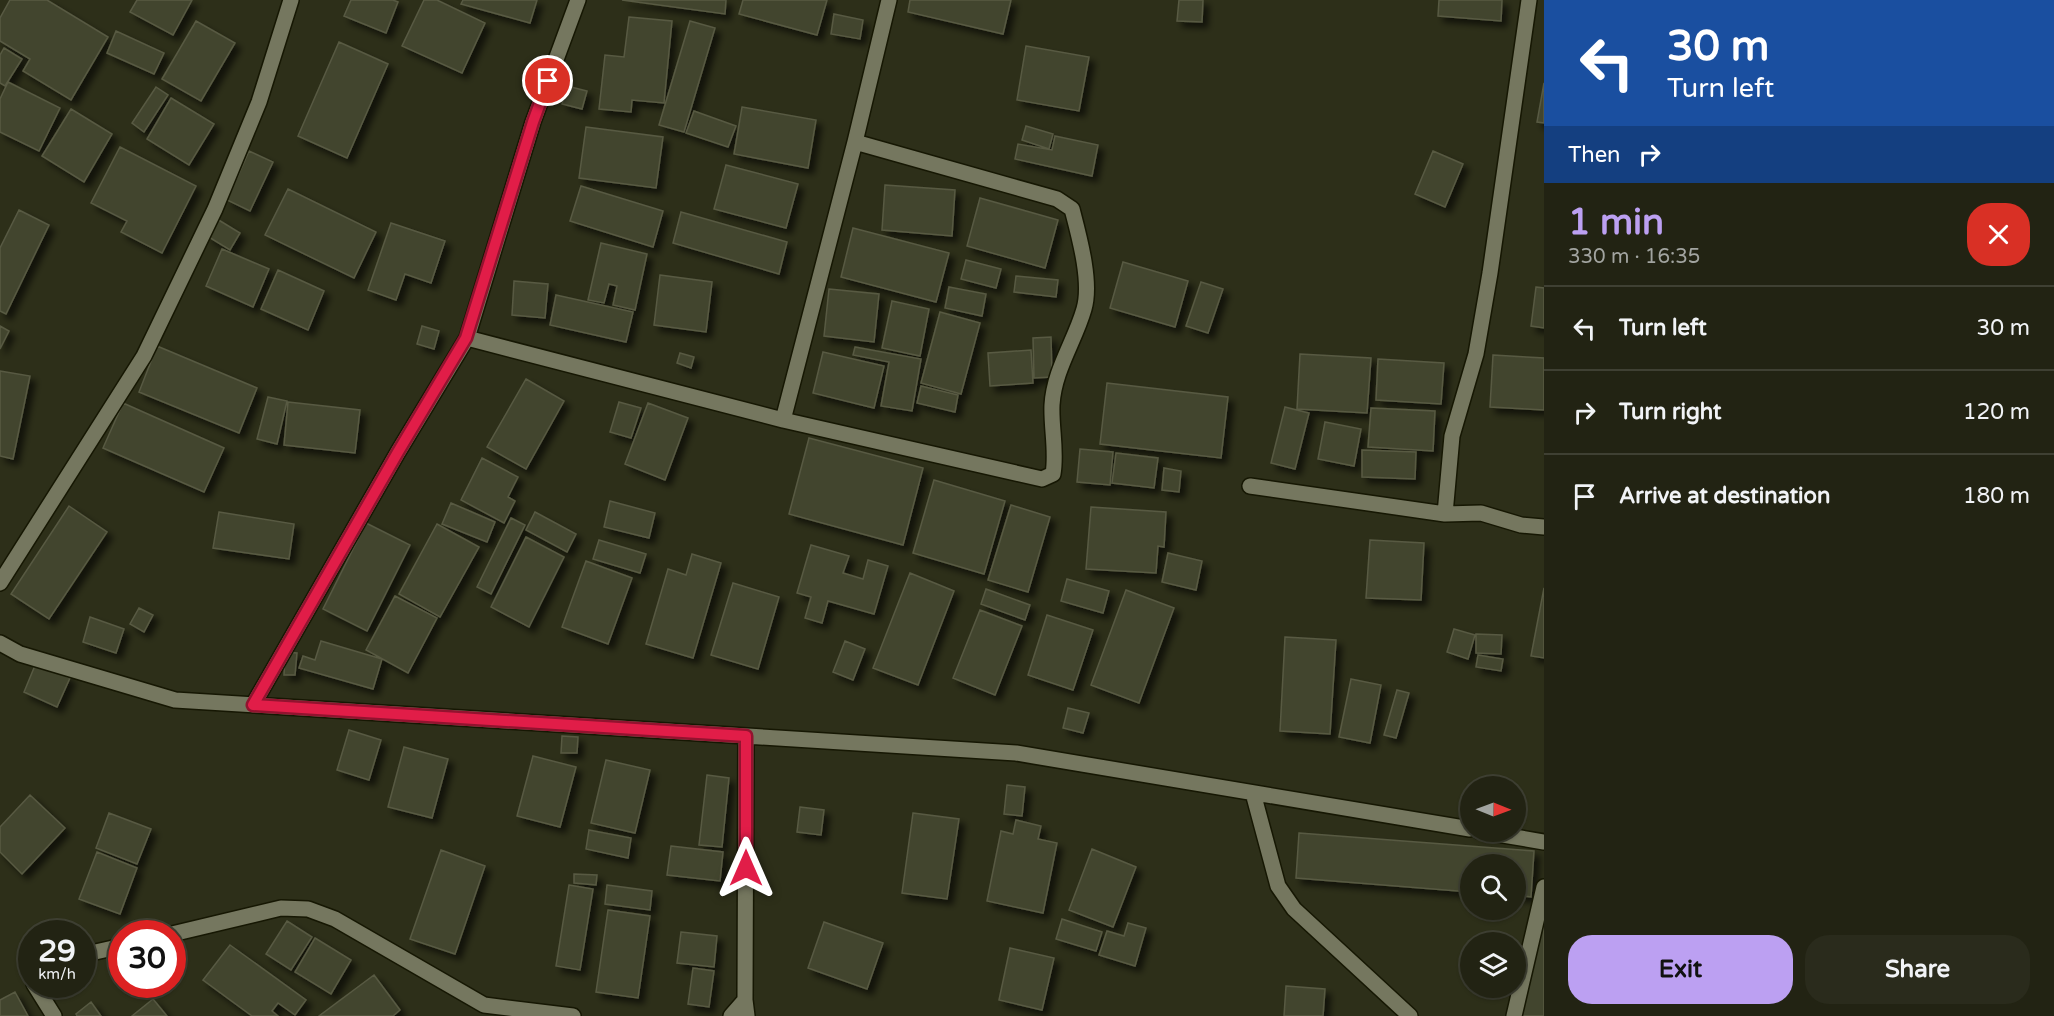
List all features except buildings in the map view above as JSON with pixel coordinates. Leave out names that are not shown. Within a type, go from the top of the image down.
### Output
[{"type":"street","points":[[0,583],[144,356],[219,198],[258,102],[291,0]]},
{"type":"street","points":[[253,705],[466,338],[533,122],[578,0]]},
{"type":"street","points":[[783,420],[889,0]]},
{"type":"street","points":[[1446,514],[1452,436],[1478,342],[1529,0]]},
{"type":"street","points":[[466,338],[783,420],[1042,479],[1053,474],[1055,461],[1052,404],[1059,372],[1085,307],[1087,283],[1072,209],[1057,198],[855,142]]},
{"type":"street","points":[[1250,486],[1446,514],[1480,513],[1521,525],[1544,526]]},
{"type":"street","points":[[0,643],[20,654],[175,700],[1016,753],[1460,827]]},
{"type":"street","points":[[731,1016],[746,1008],[746,736]]},
{"type":"street","points":[[1252,793],[1278,886],[1294,909],[1410,1016]]},
{"type":"street","points":[[1526,839],[1544,842]]},
{"type":"street","points":[[1514,1016],[1544,887]]},
{"type":"street","points":[[186,931],[281,908],[308,909],[335,918],[484,1005],[573,1016]]},
{"type":"street","points":[[42,998],[54,1016]]},
{"type":"route","points":[[548,81],[533,122],[466,338],[253,705],[746,736],[746,868]]}]
